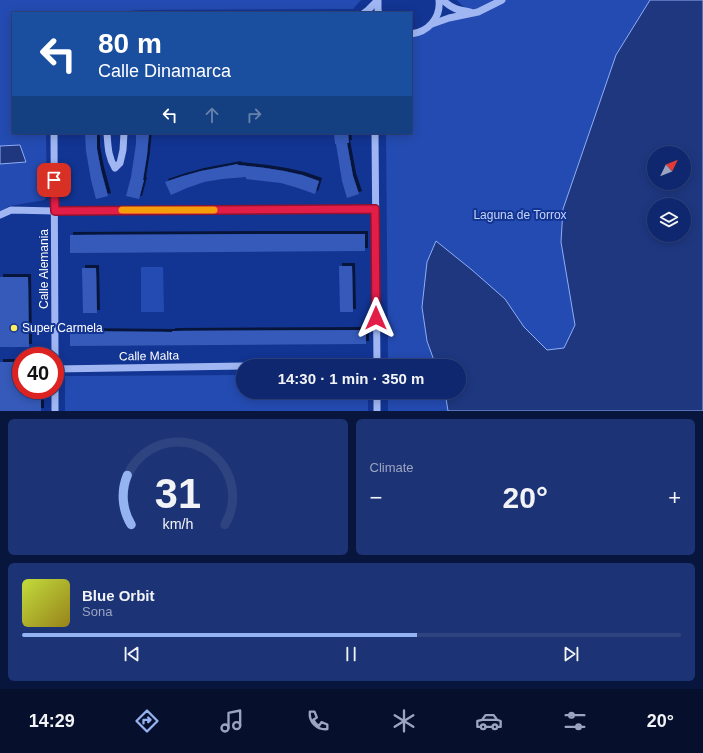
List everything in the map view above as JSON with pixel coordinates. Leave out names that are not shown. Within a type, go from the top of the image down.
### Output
[{"type":"street","points":[[365,12],[378,0]]},
{"type":"street","points":[[378,0],[379,12]]},
{"type":"street","points":[[412,34],[424,31],[432,24],[438,12],[439,0]]},
{"type":"street","points":[[443,0],[450,7],[457,10],[478,12]]},
{"type":"street","points":[[432,24],[449,18],[478,12],[502,0]]},
{"type":"street","name":"Calle Alemania","points":[[54,134],[55,347]]},
{"type":"street","points":[[107,134],[111,161],[116,168],[120,163],[123,150],[124,134]]},
{"type":"street","points":[[375,134],[377,359]]},
{"type":"street","points":[[0,214],[11,210],[375,209]]},
{"type":"street","name":"Calle Malta","points":[[64,368],[236,366]]},
{"type":"street","points":[[55,399],[55,411]]},
{"type":"street","points":[[377,399],[377,411]]},
{"type":"green space","points":[[0,0],[361,0],[353,9],[12,12],[12,134],[46,134],[47,194],[45,200],[9,206],[0,212]]},
{"type":"green space","name":"Laguna de Torrox","points":[[457,0],[703,0],[703,411],[388,411],[388,399],[466,399],[466,359],[388,359],[386,134],[412,134],[412,35],[475,13],[463,6]]},
{"type":"green space","points":[[141,267],[163,267],[164,312],[141,312]]},
{"type":"green space","points":[[236,375],[236,399],[368,399],[368,411],[65,411],[65,376]]},
{"type":"shaded area","name":"Laguna de Torrox","points":[[650,0],[703,0],[703,411],[448,411],[446,399],[466,399],[466,359],[433,359],[427,341],[422,307],[427,262],[436,241],[505,299],[524,327],[547,350],[564,348],[575,325],[561,242],[563,209],[616,55]]},
{"type":"shaded area","points":[[20,145],[26,162],[0,164],[0,146]]},
{"type":"building","points":[[85,134],[97,134],[97,149],[108,196],[96,199],[86,151]]},
{"type":"building","points":[[136,134],[149,134],[144,180],[139,199],[126,196],[131,177]]},
{"type":"building","points":[[334,134],[348,134],[349,143],[347,143],[353,176],[359,194],[347,198]]},
{"type":"building","points":[[238,164],[284,171],[319,181],[315,194],[281,183],[246,179],[246,177],[204,182],[171,195],[165,182],[201,171]]},
{"type":"building","points":[[365,234],[365,251],[70,253],[70,235]]},
{"type":"building","points":[[339,266],[352,266],[353,312],[340,312]]},
{"type":"building","points":[[82,268],[96,268],[97,313],[83,313]]},
{"type":"building","name":"Super Carmela","points":[[0,277],[28,277],[29,347],[0,347]]},
{"type":"building","points":[[366,330],[366,344],[70,346],[70,331],[172,332]]},
{"type":"building","points":[[0,362],[12,362],[12,399],[41,399],[41,411],[0,411]]},
{"type":"slow traffic","points":[[122,210],[214,210]]},
{"type":"place","name":"Super Carmela","points":[[14,328]]},
{"type":"route","points":[[54,180],[55,211],[375,209],[376,318]]}]
